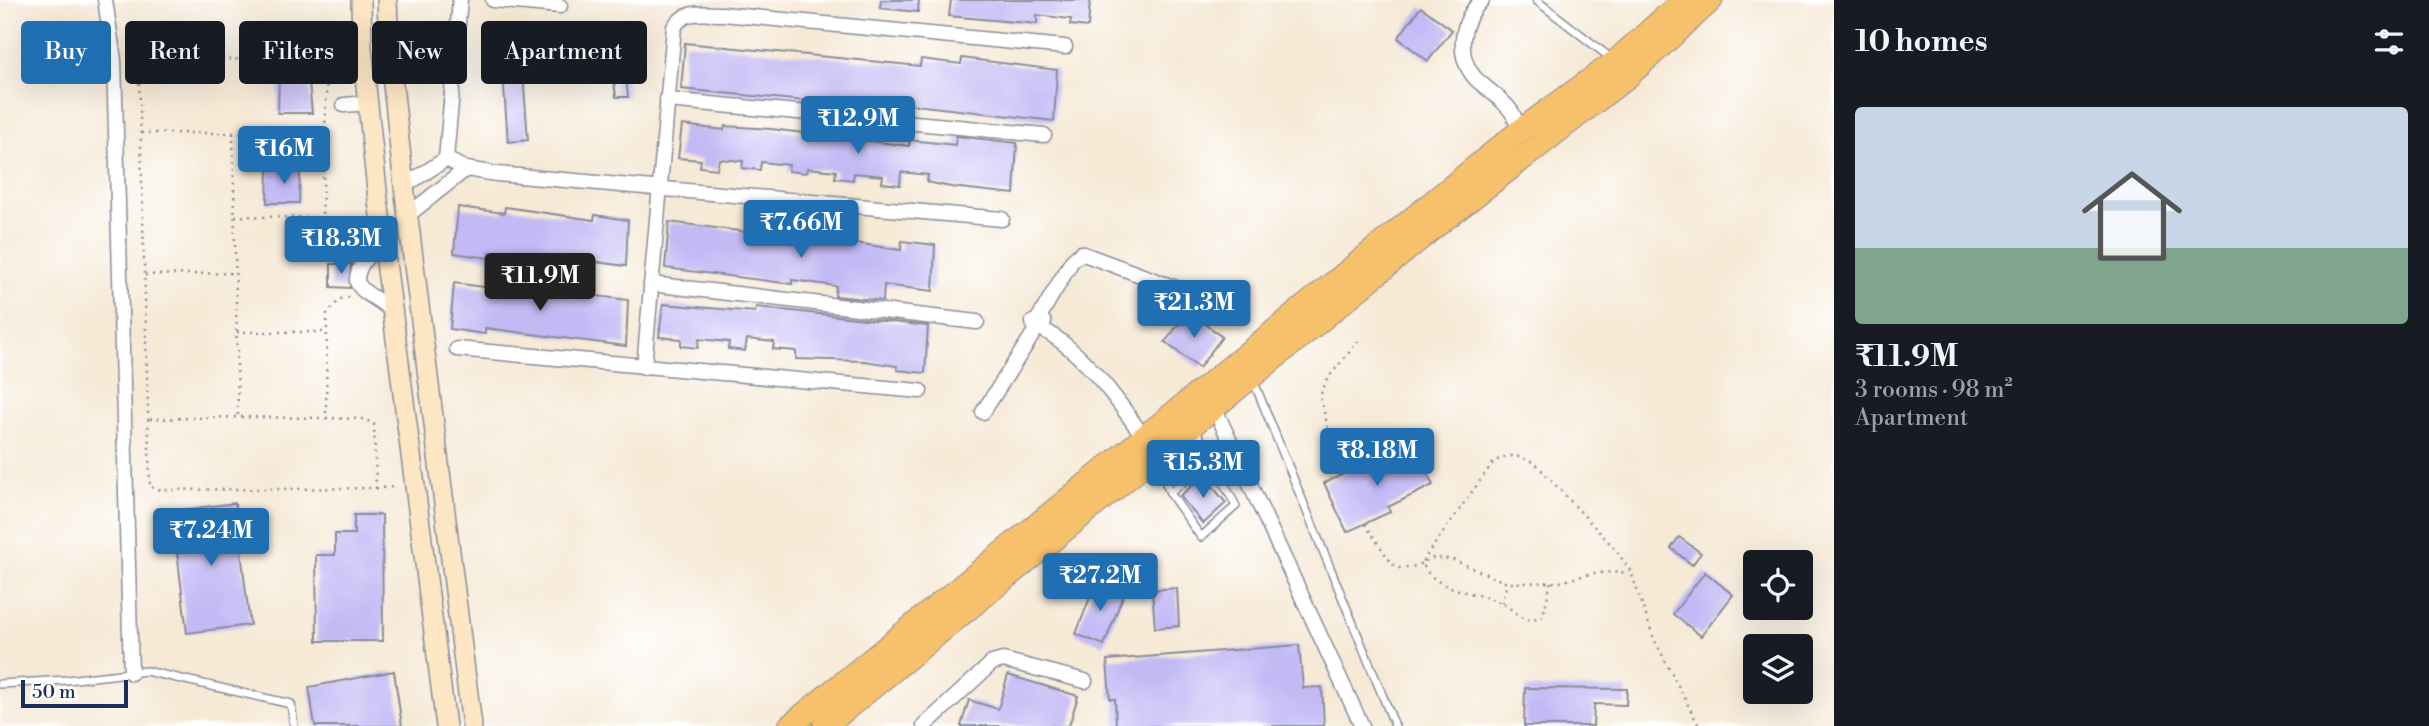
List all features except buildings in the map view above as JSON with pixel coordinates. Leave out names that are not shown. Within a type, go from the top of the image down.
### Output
[{"type":"main road","points":[[825,726],[1520,131],[1615,62],[1684,0]]},
{"type":"main road","points":[[790,726],[1149,446],[1193,425],[1427,233],[1627,78],[1711,0]]},
{"type":"street","points":[[105,0],[114,60],[131,673]]},
{"type":"street","points":[[361,0],[362,48],[383,233],[446,726]]},
{"type":"street","points":[[387,0],[388,47],[404,186],[472,726]]},
{"type":"street","points":[[446,159],[460,0]]},
{"type":"street","points":[[493,0],[559,6]]},
{"type":"street","points":[[1482,0],[1471,14],[1461,37],[1464,57],[1473,76],[1510,110],[1520,131]]},
{"type":"street","points":[[644,367],[674,27],[681,17],[691,13],[1065,47]]},
{"type":"street","points":[[667,100],[1044,135]]},
{"type":"street","points":[[344,105],[368,103]]},
{"type":"street","points":[[404,186],[446,159]]},
{"type":"street","points":[[446,159],[466,169],[659,190],[1002,219]]},
{"type":"street","points":[[408,215],[466,169]]},
{"type":"street","points":[[383,233],[376,250],[355,276],[364,292],[386,304],[393,314]]},
{"type":"street","points":[[982,412],[1039,327],[1072,261],[1081,253],[1189,293]]},
{"type":"street","points":[[651,284],[977,322]]},
{"type":"street","points":[[1039,327],[1062,340],[1125,410],[1149,446]]},
{"type":"street","points":[[457,349],[920,391]]},
{"type":"street","points":[[1214,407],[1363,726]]},
{"type":"street","points":[[924,726],[992,663],[1003,660],[1086,681]]},
{"type":"lane","points":[[1536,0],[1615,62]]},
{"type":"lane","points":[[1251,376],[1395,726]]},
{"type":"lane","points":[[1149,446],[1170,492],[1201,537],[1236,506],[1193,425]]},
{"type":"lane","points":[[1170,492],[1210,460]]},
{"type":"lane","points":[[0,684],[146,671],[291,704],[294,726]]},
{"type":"path","points":[[355,254],[339,250],[324,228],[322,218],[327,133],[327,71],[323,62],[149,57],[142,61],[139,71],[150,486],[154,490],[415,487]]},
{"type":"path","points":[[141,133],[327,133]]},
{"type":"path","points":[[233,133],[238,417]]},
{"type":"path","points":[[234,216],[322,218]]},
{"type":"path","points":[[145,275],[236,274]]},
{"type":"path","points":[[326,418],[325,332],[331,307],[340,299]]},
{"type":"path","points":[[237,332],[325,332]]},
{"type":"path","points":[[1340,475],[1320,396],[1328,378],[1360,339]]},
{"type":"path","points":[[150,419],[364,419],[374,424],[376,488]]},
{"type":"path","points":[[1422,562],[1492,464],[1500,457],[1512,455],[1535,464],[1616,550],[1631,572],[1654,639],[1699,726]]},
{"type":"path","points":[[1365,524],[1392,564],[1399,568],[1432,558],[1451,559],[1507,583],[1551,582],[1593,573],[1631,572]]},
{"type":"path","points":[[1422,562],[1426,573],[1445,585],[1502,603],[1525,618],[1538,618],[1546,611],[1551,582]]},
{"type":"path","points":[[1502,603],[1507,583]]}]
